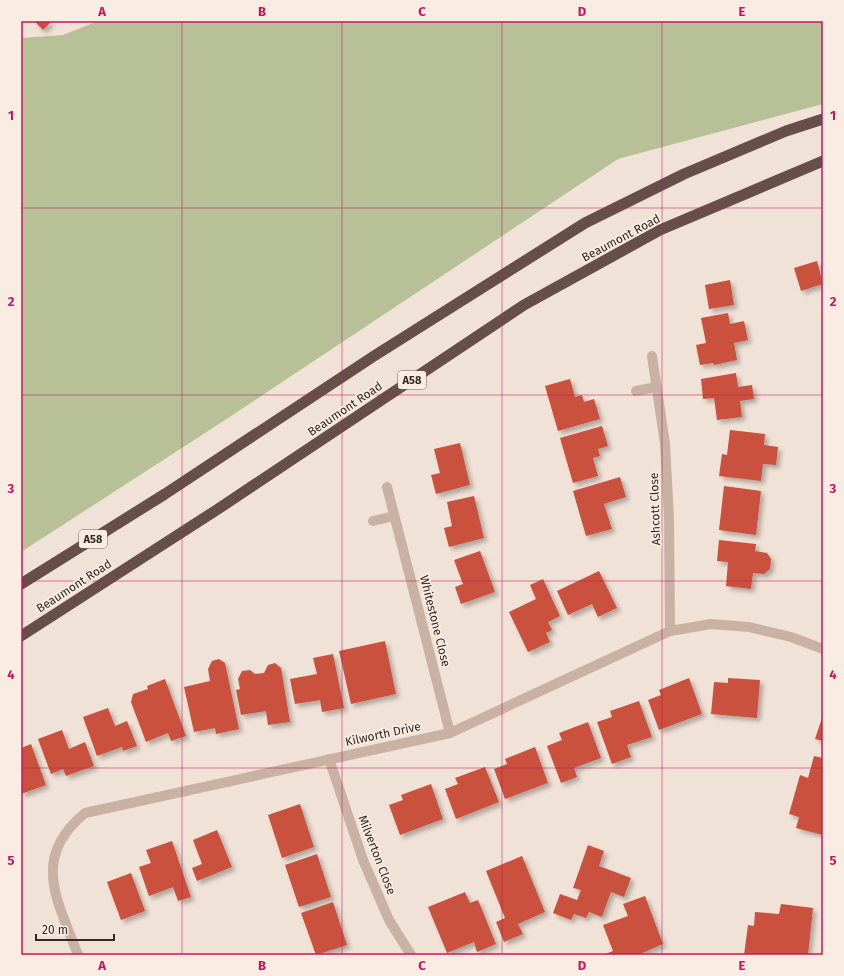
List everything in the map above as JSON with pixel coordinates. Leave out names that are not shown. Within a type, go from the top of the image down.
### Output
[{"type":"highway","name":"A58","points":[[21,584],[165,494],[374,356],[585,223],[684,174],[786,131],[823,119]]},
{"type":"highway","name":"Beaumont Road","points":[[21,636],[215,511],[524,305],[660,230],[823,161]]},
{"type":"street","name":"Ashcott Close","points":[[652,356],[665,444],[669,518],[670,631]]},
{"type":"street","points":[[636,391],[656,387]]},
{"type":"street","name":"Whitestone Close","points":[[387,487],[450,733]]},
{"type":"street","points":[[373,521],[394,516]]},
{"type":"street","name":"Kilworth Drive","points":[[78,955],[55,893],[52,870],[57,846],[69,826],[85,813],[450,733],[670,631],[711,624],[749,627],[791,637],[823,649]]},
{"type":"street","name":"Milverton Close","points":[[329,759],[363,860],[389,920],[411,955]]},
{"type":"green space","points":[[98,21],[823,21],[823,104],[618,159],[222,422],[21,552],[21,38],[63,35]]},
{"type":"building","points":[[34,21],[52,21],[43,30]]},
{"type":"building","points":[[817,261],[823,284],[801,291],[794,268]]},
{"type":"building","points":[[730,280],[734,305],[709,309],[705,285]]},
{"type":"building","points":[[728,313],[730,324],[744,321],[748,340],[734,343],[737,360],[714,365],[713,363],[700,365],[696,345],[706,343],[701,318]]},
{"type":"building","points":[[736,373],[738,387],[752,385],[754,399],[740,401],[742,417],[717,420],[714,398],[703,399],[701,379]]},
{"type":"building","points":[[570,379],[575,397],[582,395],[584,402],[594,399],[600,419],[558,431],[545,386]]},
{"type":"building","points":[[602,426],[608,446],[598,449],[600,456],[593,458],[598,476],[573,483],[560,438]]},
{"type":"building","points":[[730,430],[765,434],[764,445],[778,447],[776,465],[763,464],[761,481],[719,476],[722,454],[727,455]]},
{"type":"building","points":[[460,443],[470,485],[436,494],[431,475],[440,473],[434,449]]},
{"type":"building","points":[[620,477],[626,497],[604,504],[612,529],[586,536],[573,491]]},
{"type":"building","points":[[724,486],[761,491],[756,535],[719,530]]},
{"type":"building","points":[[474,496],[484,538],[449,547],[444,528],[452,526],[447,502]]},
{"type":"building","points":[[719,540],[756,544],[755,551],[767,553],[771,559],[770,569],[764,574],[753,573],[751,589],[726,586],[728,562],[717,561]]},
{"type":"building","points":[[480,551],[495,592],[461,604],[455,587],[463,584],[454,560]]},
{"type":"building","points":[[599,571],[617,608],[598,617],[592,604],[568,615],[557,591]]},
{"type":"building","points":[[543,579],[560,616],[548,622],[552,630],[546,633],[550,642],[528,652],[509,612],[536,599],[530,585]]},
{"type":"building","points":[[385,641],[396,694],[351,704],[339,651]]},
{"type":"building","points":[[333,654],[344,708],[322,712],[320,700],[295,704],[290,679],[317,674],[313,658]]},
{"type":"building","points":[[219,659],[225,663],[239,729],[216,734],[215,728],[194,732],[184,687],[210,681],[208,669],[212,661]]},
{"type":"building","points":[[275,663],[281,668],[290,722],[268,725],[266,711],[241,715],[236,690],[240,689],[238,679],[242,671],[250,670],[255,674],[264,673],[268,665]]},
{"type":"building","points":[[689,678],[702,714],[659,730],[648,700],[661,695],[659,690]]},
{"type":"building","points":[[728,678],[760,680],[757,718],[711,714],[714,682],[728,683]]},
{"type":"building","points":[[165,679],[186,736],[171,741],[168,733],[146,742],[131,702],[133,694],[148,689],[147,686]]},
{"type":"building","points":[[639,701],[652,737],[627,745],[631,757],[612,764],[597,722],[612,717],[610,711]]},
{"type":"building","points":[[108,708],[115,726],[127,721],[137,746],[123,751],[122,747],[97,756],[83,717]]},
{"type":"building","points":[[823,715],[823,741],[815,739]]},
{"type":"building","points":[[588,722],[601,758],[574,768],[577,777],[561,783],[547,746],[562,740],[559,733]]},
{"type":"building","points":[[62,730],[69,749],[85,742],[94,766],[66,776],[63,769],[51,774],[38,739]]},
{"type":"building","points":[[31,744],[46,785],[21,794],[21,748]]},
{"type":"building","points":[[535,747],[548,783],[505,799],[494,769],[507,764],[505,759]]},
{"type":"building","points":[[814,756],[823,758],[823,835],[796,828],[799,817],[789,814],[800,775],[808,778]]},
{"type":"building","points":[[485,767],[499,802],[456,819],[445,789],[458,784],[455,778]]},
{"type":"building","points":[[431,784],[443,819],[400,835],[389,805],[403,800],[401,795]]},
{"type":"building","points":[[300,804],[314,847],[282,858],[268,815]]},
{"type":"building","points":[[217,830],[232,867],[197,881],[192,868],[202,864],[193,840]]},
{"type":"building","points":[[172,841],[191,897],[178,901],[173,887],[149,896],[139,867],[151,863],[146,850]]},
{"type":"building","points":[[588,845],[604,851],[599,866],[631,878],[624,897],[611,892],[602,917],[589,912],[586,918],[574,914],[571,920],[553,913],[560,894],[577,900],[581,890],[573,888]]},
{"type":"building","points":[[317,854],[331,897],[299,907],[285,865]]},
{"type":"building","points":[[522,856],[545,912],[518,924],[523,934],[504,942],[496,922],[505,918],[486,871]]},
{"type":"building","points":[[131,873],[145,911],[121,920],[107,882]]},
{"type":"building","points":[[465,892],[470,903],[478,900],[496,944],[477,952],[474,942],[447,953],[428,907]]},
{"type":"building","points":[[645,896],[663,944],[638,955],[603,955],[613,951],[603,925],[628,916],[623,904]]},
{"type":"building","points":[[333,902],[347,945],[316,955],[301,913]]},
{"type":"building","points":[[781,904],[813,908],[808,955],[744,955],[748,925],[754,926],[755,912],[779,914]]}]
